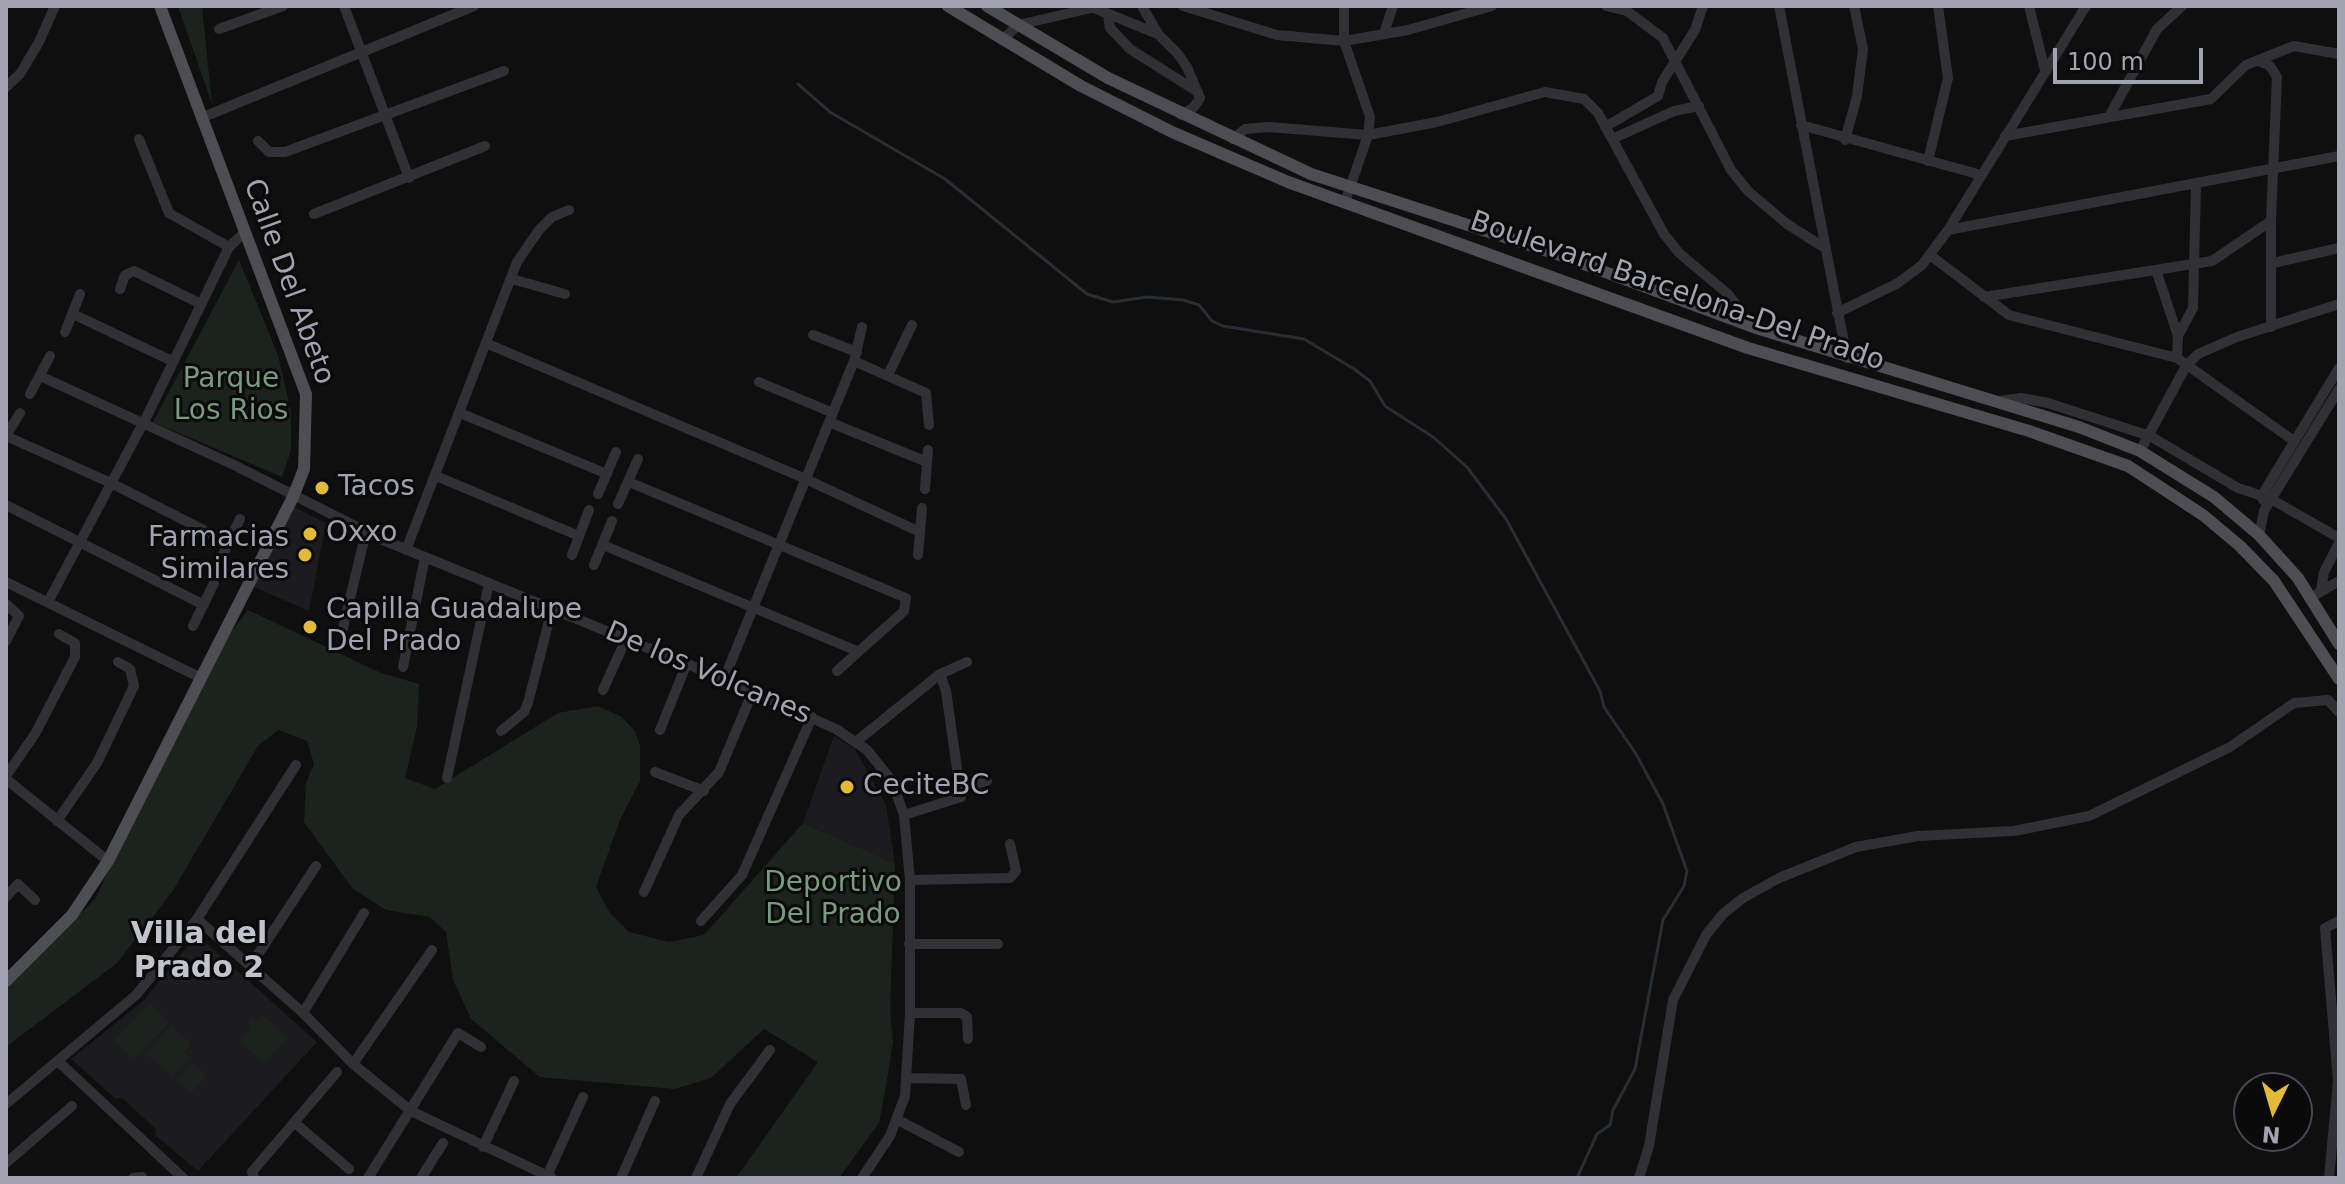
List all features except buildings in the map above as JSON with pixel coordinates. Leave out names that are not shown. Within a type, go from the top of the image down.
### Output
[{"type":"main road","name":"Calle Del Abeto","points":[[6,981],[72,915],[108,861],[293,497],[304,469],[306,394],[160,6]]},
{"type":"main road","name":"Boulevard Barcelona-Del Prado","points":[[948,6],[1081,86],[1172,132],[1345,202],[1748,348],[2029,431],[2128,466],[2203,515],[2240,546],[2274,581],[2338,675]]},
{"type":"main road","name":"Boulevard Barcelona-Del Prado","points":[[990,7],[1181,115],[1311,174],[1554,253],[1753,327],[1997,401],[2140,451],[2214,497],[2259,535],[2317,594],[2339,644]]},
{"type":"street","points":[[6,87],[20,74],[33,53],[55,6]]},
{"type":"street","points":[[219,29],[283,6]]},
{"type":"street","points":[[344,6],[409,178]]},
{"type":"street","points":[[201,118],[474,6]]},
{"type":"street","points":[[1142,6],[1158,34],[1187,67],[1198,92],[1198,103],[1181,115]]},
{"type":"street","points":[[1183,6],[1277,35],[1344,41],[1492,6]]},
{"type":"street","points":[[1344,6],[1344,41],[1368,105],[1368,135],[1345,202]]},
{"type":"street","points":[[1384,33],[1393,6]]},
{"type":"street","points":[[1606,6],[1627,11],[1663,38],[1731,170],[1748,191],[1787,224],[1825,248]]},
{"type":"street","points":[[1605,127],[1658,96],[1695,30],[1703,6]]},
{"type":"street","points":[[1779,6],[1847,358]]},
{"type":"street","points":[[1845,140],[1857,96],[1863,49],[1854,6]]},
{"type":"street","points":[[1928,161],[1948,78],[1938,6]]},
{"type":"street","points":[[2029,6],[2045,70]]},
{"type":"street","points":[[1837,313],[1898,283],[1930,255],[2086,6]]},
{"type":"street","points":[[2109,117],[2157,29],[2182,6]]},
{"type":"street","points":[[989,32],[990,7]]},
{"type":"street","points":[[1002,40],[1018,25],[1101,10],[1158,34]]},
{"type":"street","points":[[1101,10],[1114,35],[1130,49],[1198,92]]},
{"type":"street","points":[[2005,136],[2211,99],[2246,65],[2294,46],[2339,54]]},
{"type":"street","points":[[2259,61],[2270,66],[2277,77],[2271,221],[2271,327]]},
{"type":"street","points":[[258,141],[276,154],[504,71]]},
{"type":"street","points":[[1233,139],[1245,129],[1269,127],[1368,135],[1437,122],[1545,92],[1584,99],[1605,127],[1664,234],[1679,253],[1728,294],[1753,327]]},
{"type":"street","points":[[1612,139],[1674,111],[1699,106]]},
{"type":"street","points":[[1801,125],[1845,140],[1981,175]]},
{"type":"street","points":[[139,139],[169,213],[229,247]]},
{"type":"street","points":[[314,214],[485,146]]},
{"type":"street","points":[[1948,230],[2339,156]]},
{"type":"street","points":[[2178,336],[2193,308],[2196,184]]},
{"type":"street","points":[[406,550],[522,254],[552,217],[569,210]]},
{"type":"street","points":[[1984,297],[2212,261],[2227,254],[2271,221]]},
{"type":"street","points":[[48,602],[141,426],[229,247],[245,232]]},
{"type":"street","points":[[2273,263],[2339,248]]},
{"type":"street","points":[[1930,255],[2009,315],[2181,362],[2294,441]]},
{"type":"street","points":[[2140,451],[2150,436],[2181,362],[2178,336],[2156,270]]},
{"type":"street","points":[[120,289],[125,275],[134,271],[201,304]]},
{"type":"street","points":[[512,279],[565,294]]},
{"type":"street","points":[[65,332],[80,294]]},
{"type":"street","points":[[1716,314],[1728,294]]},
{"type":"street","points":[[2181,362],[2339,304]]},
{"type":"street","points":[[73,314],[172,361]]},
{"type":"street","points":[[888,375],[912,325]]},
{"type":"street","points":[[724,679],[856,356],[862,327]]},
{"type":"street","points":[[813,335],[926,393],[929,425]]},
{"type":"street","points":[[488,344],[920,532]]},
{"type":"street","points":[[30,394],[50,356]]},
{"type":"street","points":[[2259,535],[2267,497],[2294,441],[2339,368]]},
{"type":"street","name":"De los Volcanes","points":[[40,376],[141,426],[234,465],[293,497],[406,550],[687,663],[812,717],[857,741]]},
{"type":"street","points":[[759,382],[927,462]]},
{"type":"street","points":[[2267,497],[2339,389]]},
{"type":"street","points":[[1997,401],[2021,398],[2048,403],[2150,436],[2238,488],[2267,497],[2339,541],[2317,594]]},
{"type":"street","points":[[20,413],[6,436],[111,483],[229,543]]},
{"type":"street","points":[[460,413],[607,474]]},
{"type":"street","points":[[925,489],[928,450]]},
{"type":"street","points":[[598,494],[616,452]]},
{"type":"street","points":[[618,504],[638,459]]},
{"type":"street","points":[[436,476],[579,536]]},
{"type":"street","points":[[629,482],[903,595],[907,604],[837,671]]},
{"type":"street","points":[[6,505],[204,605]]},
{"type":"street","points":[[918,555],[922,508]]},
{"type":"street","points":[[572,555],[589,510]]},
{"type":"street","points":[[219,563],[240,519]]},
{"type":"street","points":[[594,565],[612,521]]},
{"type":"street","points":[[342,632],[366,532]]},
{"type":"street","points":[[603,545],[857,651]]},
{"type":"street","points":[[403,667],[425,557]]},
{"type":"street","points":[[2317,594],[2339,581]]},
{"type":"street","points":[[6,582],[201,678]]},
{"type":"street","points":[[193,626],[214,583]]},
{"type":"street","points":[[447,778],[489,583]]},
{"type":"street","points":[[6,604],[19,616],[6,641]]},
{"type":"street","points":[[501,731],[524,712],[528,703],[552,609]]},
{"type":"street","points":[[59,634],[75,643],[75,657],[35,734],[6,777],[108,861]]},
{"type":"street","points":[[603,690],[626,639]]},
{"type":"street","points":[[57,821],[97,763],[134,686],[133,673],[118,662]]},
{"type":"street","points":[[863,1178],[898,1120],[908,1078],[910,880],[904,815],[892,781],[857,741],[940,674],[967,662]]},
{"type":"street","points":[[660,730],[687,663]]},
{"type":"street","points":[[940,674],[961,792]]},
{"type":"street","points":[[644,892],[672,826],[719,772],[753,691]]},
{"type":"street","points":[[1639,1178],[1649,1146],[1673,1000],[1706,935],[1743,898],[1779,878],[1856,847],[1918,836],[2014,831],[2089,816],[2230,747],[2294,703],[2328,700],[2339,712]]},
{"type":"street","points":[[701,921],[742,875],[812,717]]},
{"type":"street","points":[[6,1104],[136,995],[197,919],[296,765]]},
{"type":"street","points":[[655,772],[704,791]]},
{"type":"street","points":[[904,815],[987,781]]},
{"type":"street","points":[[910,880],[1010,878],[1016,874],[1010,844]]},
{"type":"street","points":[[251,965],[316,866]]},
{"type":"street","points":[[6,897],[18,884],[35,900]]},
{"type":"street","points":[[303,1013],[364,913]]},
{"type":"street","points":[[197,919],[303,1013],[353,1064],[411,1111],[483,1147],[550,1177],[583,1097]]},
{"type":"street","points":[[2329,1178],[2339,1081],[2325,928],[2339,921]]},
{"type":"street","points":[[909,944],[998,944]]},
{"type":"street","points":[[353,1064],[432,950]]},
{"type":"street","points":[[910,1013],[965,1015],[968,1039]]},
{"type":"street","points":[[368,1178],[458,1033],[481,1047]]},
{"type":"street","points":[[696,1178],[730,1104],[770,1050]]},
{"type":"street","points":[[59,1062],[183,1178]]},
{"type":"street","points":[[254,1178],[252,1172],[337,1072]]},
{"type":"street","points":[[908,1078],[958,1077],[962,1080],[966,1105]]},
{"type":"street","points":[[483,1147],[514,1081]]},
{"type":"street","points":[[621,1178],[655,1101]]},
{"type":"street","points":[[6,1163],[72,1106]]},
{"type":"street","points":[[898,1120],[959,1152]]},
{"type":"street","points":[[295,1123],[349,1169]]},
{"type":"street","points":[[421,1178],[443,1143]]},
{"type":"shaded area","points":[[294,507],[326,523],[309,611],[254,587]]},
{"type":"shaded area","name":"CeciteBC","points":[[834,736],[855,749],[886,805],[895,863],[803,823]]},
{"type":"shaded area","points":[[197,935],[317,1042],[198,1171],[156,1136],[155,1128],[123,1099],[115,1098],[71,1059],[143,1001]]},
{"type":"green space","points":[[178,6],[202,6],[212,104]]},
{"type":"green space","name":"Parque Los Rios","points":[[239,260],[278,355],[291,412],[291,450],[282,477],[153,422]]},
{"type":"green space","name":"Deportivo Del Prado","points":[[248,610],[381,673],[419,684],[417,727],[405,778],[435,789],[558,713],[598,706],[622,717],[635,731],[640,746],[640,781],[620,820],[596,887],[610,913],[629,932],[669,942],[704,935],[803,823],[895,863],[890,1012],[893,1042],[886,1086],[879,1123],[839,1178],[736,1178],[818,1062],[764,1029],[711,1078],[675,1089],[540,1077],[471,1019],[453,980],[446,932],[430,917],[386,910],[352,888],[304,822],[306,783],[314,764],[307,741],[278,730],[258,746],[172,892],[117,963],[6,1047],[6,989],[96,898],[120,843],[225,640]]},
{"type":"green space","points":[[150,1003],[169,1022],[133,1059],[114,1040]]},
{"type":"green space","points":[[263,1015],[288,1038],[264,1063],[240,1041],[252,1027],[248,1023],[252,1018],[257,1022]]},
{"type":"green space","points":[[171,1026],[191,1043],[184,1052],[190,1058],[173,1077],[146,1054]]},
{"type":"green space","points":[[193,1063],[207,1075],[191,1093],[177,1080]]},
{"type":"waterway","points":[[798,84],[830,112],[945,179],[1087,294],[1113,302],[1147,297],[1183,300],[1199,305],[1212,321],[1223,326],[1304,339],[1354,369],[1370,381],[1385,406],[1433,437],[1467,467],[1506,519],[1600,691],[1604,707],[1636,754],[1663,804],[1687,871],[1684,886],[1663,920],[1635,1069],[1613,1110],[1610,1125],[1597,1134],[1577,1178]]},
{"type":"place","name":"Tacos","points":[[322,488]]},
{"type":"place","name":"Oxxo","points":[[310,534]]},
{"type":"place","name":"Farmacias Similares","points":[[305,555]]},
{"type":"place","name":"Capilla Guadalupe Del Prado","points":[[310,627]]},
{"type":"place","name":"CeciteBC","points":[[847,787]]},
{"type":"district","name":"Villa del Prado 2","points":[[199,952]]}]
